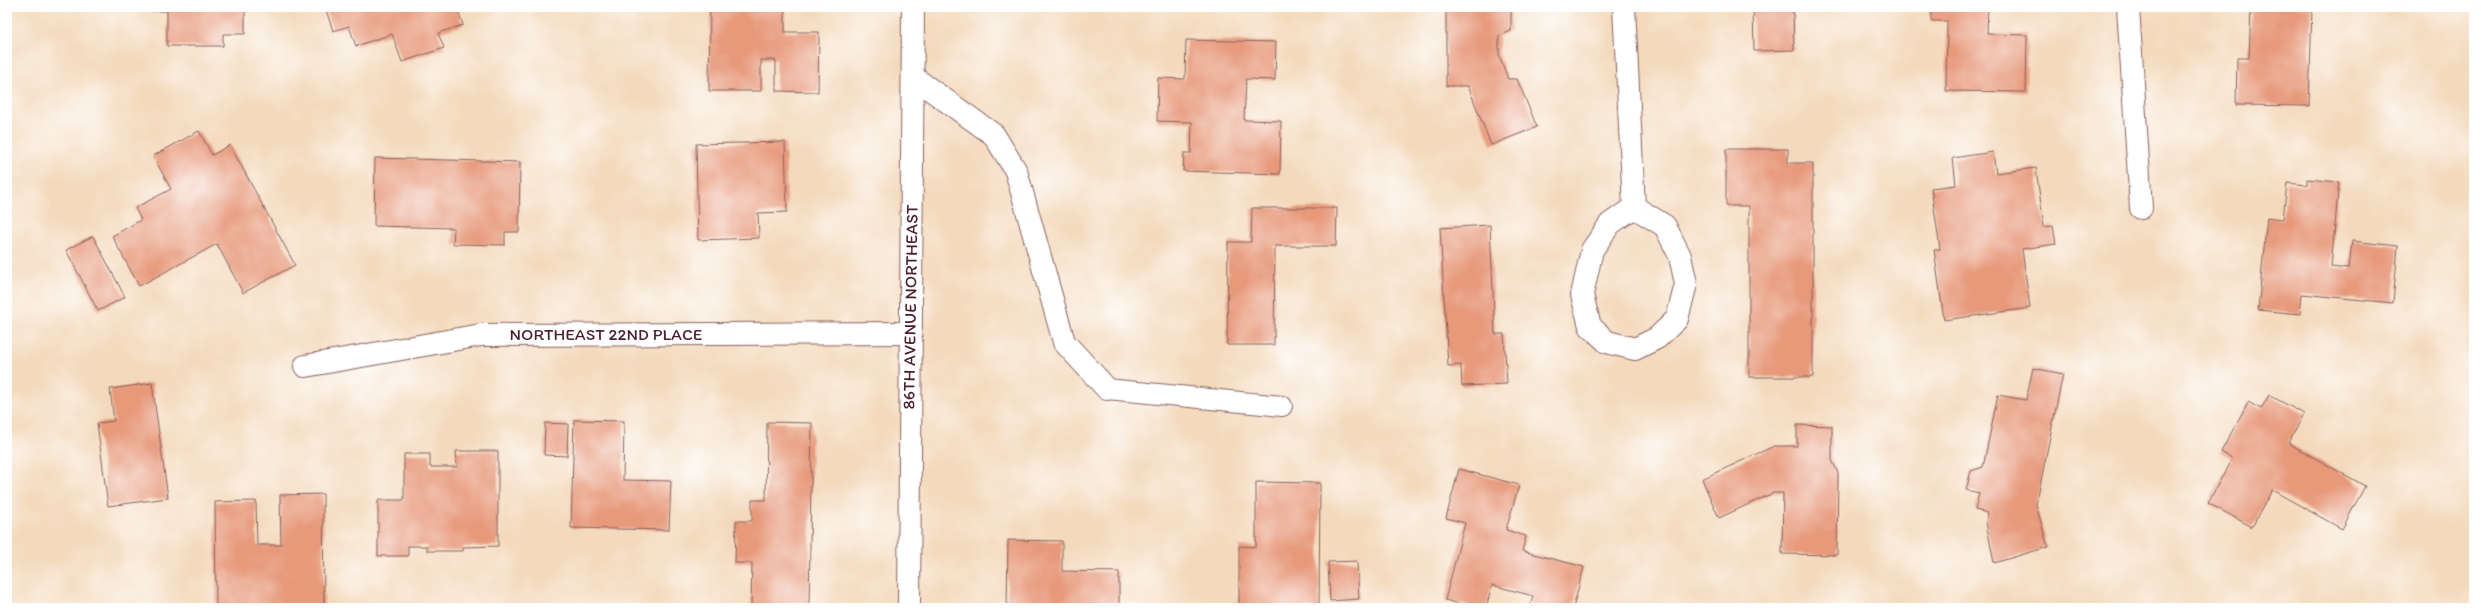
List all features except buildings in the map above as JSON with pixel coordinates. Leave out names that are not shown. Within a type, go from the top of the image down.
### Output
[{"type":"street","name":"86TH AVENUE NORTHEAST","points":[[909,608],[909,333],[913,7]]},
{"type":"street","points":[[1624,7],[1634,207]]},
{"type":"street","points":[[2128,7],[2141,208]]},
{"type":"street","points":[[913,77],[994,135],[1016,171],[1064,342],[1107,389]]},
{"type":"street","points":[[1634,207],[1665,226],[1680,256],[1686,284],[1677,319],[1657,338],[1635,349],[1607,342],[1590,326],[1582,296],[1592,250],[1610,224],[1634,207]]},
{"type":"street","name":"NORTHEAST 22ND PLACE","points":[[305,366],[481,335],[909,333]]},
{"type":"lane","points":[[1107,389],[1282,406]]}]
